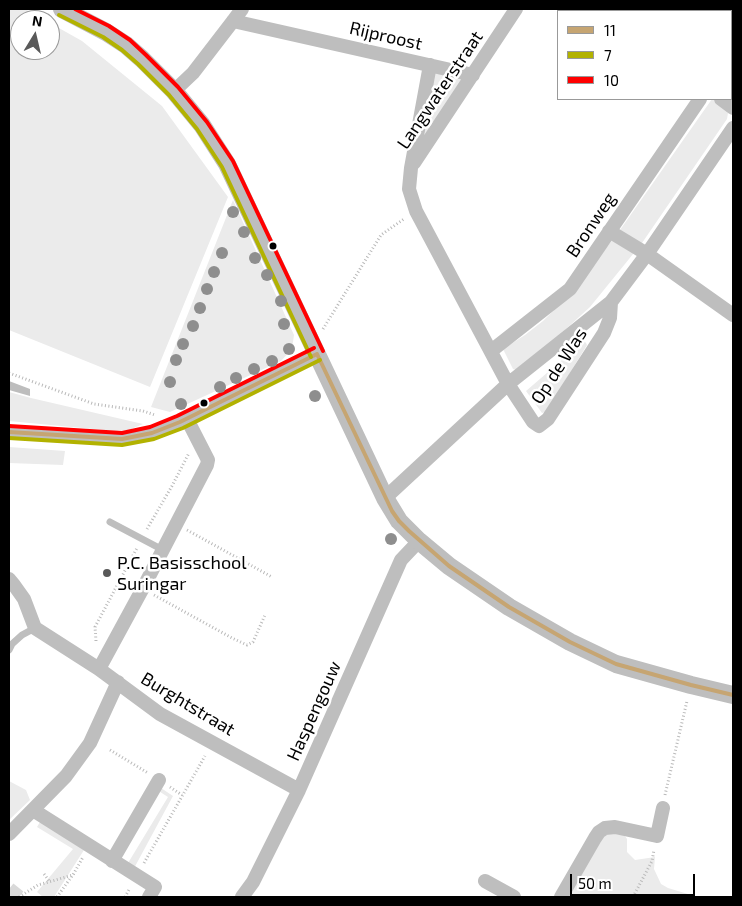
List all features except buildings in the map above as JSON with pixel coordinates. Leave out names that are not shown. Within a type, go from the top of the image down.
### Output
[{"type":"street","points":[[62,9],[106,32],[142,58],[174,91],[202,126],[226,164],[385,498],[399,521],[449,566],[509,607],[578,646],[616,664],[733,695]]},
{"type":"street","points":[[174,91],[193,73],[242,9]]},
{"type":"street","name":"Langwaterstraat","points":[[410,168],[516,9]]},
{"type":"street","name":"Rijproost","points":[[233,21],[473,75]]},
{"type":"street","points":[[430,65],[410,168],[410,189],[416,211],[508,384]]},
{"type":"street","name":"Bronweg","points":[[490,351],[570,289],[699,100]]},
{"type":"street","points":[[722,100],[733,108]]},
{"type":"street","points":[[647,254],[733,128]]},
{"type":"street","points":[[609,231],[647,254],[733,315]]},
{"type":"street","name":"Op de Was","points":[[385,498],[508,384],[611,302],[647,254]]},
{"type":"street","name":"Op de Was","points":[[508,384],[533,422],[539,426],[548,419],[604,333],[610,318],[611,302]]},
{"type":"street","points":[[9,432],[122,439],[152,433],[183,420],[315,349]]},
{"type":"street","points":[[99,669],[207,465],[208,460],[183,420]]},
{"type":"street","name":"Haspengouw","points":[[242,897],[257,874],[299,790],[401,560],[414,536]]},
{"type":"street","points":[[9,579],[24,599],[34,628]]},
{"type":"street","name":"Burghtstraat","points":[[34,628],[99,669],[160,714],[299,790]]},
{"type":"street","points":[[9,834],[66,776],[90,743],[118,682]]},
{"type":"street","points":[[112,861],[159,780]]},
{"type":"street","points":[[561,897],[600,832],[605,828],[615,827],[657,836],[663,806]]},
{"type":"street","points":[[33,810],[155,887],[149,897]]},
{"type":"street","points":[[485,881],[514,897]]},
{"type":"lane","points":[[110,522],[163,550]]},
{"type":"lane","points":[[9,650],[22,634],[34,628]]},
{"type":"path","points":[[726,9],[733,9]]},
{"type":"path","points":[[315,349],[381,235],[416,211]]},
{"type":"path","points":[[9,373],[94,404],[183,420]]},
{"type":"path","points":[[176,524],[272,577]]},
{"type":"path","points":[[143,588],[247,645],[253,642],[265,615]]},
{"type":"path","points":[[663,806],[688,696]]},
{"type":"path","points":[[125,897],[212,742]]},
{"type":"path","points":[[57,897],[73,876],[90,846]]},
{"type":"path","points":[[633,897],[652,861]]},
{"type":"path","points":[[44,874],[50,882]]},
{"type":"path","points":[[19,897],[38,885],[73,876]]},
{"type":"shaded area","points":[[9,9],[25,9],[27,10],[10,10],[10,60],[60,60],[60,29],[82,41],[162,106],[228,197],[150,387],[9,330]]},
{"type":"shaded area","points":[[433,68],[469,77],[414,159]]},
{"type":"shaded area","points":[[711,100],[723,105],[728,113],[727,119],[642,243],[590,307],[520,371],[513,369],[503,349],[543,321],[574,290],[620,230]]},
{"type":"shaded area","points":[[233,200],[294,335],[292,349],[281,361],[170,412],[151,407]]},
{"type":"shaded area","points":[[584,341],[587,345],[546,412],[542,413],[526,391]]},
{"type":"shaded area","points":[[9,381],[30,389],[30,396],[9,390]]},
{"type":"shaded area","points":[[9,392],[143,424],[129,430],[114,431],[9,421]]},
{"type":"shaded area","points":[[9,447],[65,451],[63,465],[9,463]]},
{"type":"shaded area","points":[[9,781],[26,790],[30,800],[9,820]]},
{"type":"shaded area","points":[[161,788],[173,796],[132,872],[125,868],[168,797],[157,790]]},
{"type":"shaded area","points":[[40,822],[84,850],[54,897],[43,897],[37,892],[73,849],[37,827]]},
{"type":"shaded area","points":[[611,832],[625,836],[627,839],[627,852],[635,860],[655,857],[654,869],[661,884],[698,897],[567,897],[602,837]]},
{"type":"tunnel","points":[[9,889],[19,897]]},
{"type":"transit line","name":"10","points":[[75,9],[109,26],[130,40],[178,87],[207,122],[233,161],[323,351]]},
{"type":"transit line","name":"7","points":[[60,16],[103,37],[122,50],[169,95],[197,129],[222,167],[311,357]]},
{"type":"transit line","name":"10","points":[[9,426],[122,433],[150,427],[177,416],[314,348]]},
{"type":"transit line","name":"11","points":[[317,354],[392,511],[409,531],[449,566],[509,607],[570,642],[616,664],[733,695]]},
{"type":"transit line","name":"11","points":[[9,432],[122,439],[152,433],[180,422],[317,354]]},
{"type":"transit line","name":"7","points":[[9,438],[122,445],[154,439],[183,428],[320,360]]},
{"type":"place","name":"P.C. Basisschool Suringar","points":[[107,573]]}]
